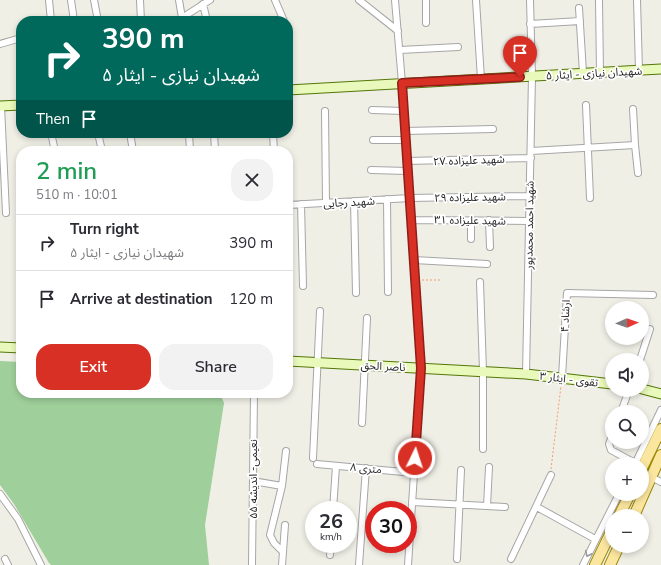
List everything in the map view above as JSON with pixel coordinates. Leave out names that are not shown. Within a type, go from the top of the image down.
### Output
[{"type":"main road","points":[[642,457],[661,429]]},
{"type":"main road","points":[[637,509],[661,455]]},
{"type":"main road","points":[[595,565],[605,544]]},
{"type":"main road","points":[[610,565],[616,553]]},
{"type":"street","points":[[49,0],[51,16]]},
{"type":"street","points":[[70,0],[73,16]]},
{"type":"street","points":[[94,0],[97,16]]},
{"type":"street","points":[[140,0],[141,16]]},
{"type":"street","points":[[179,0],[180,16]]},
{"type":"street","points":[[185,16],[210,0]]},
{"type":"street","points":[[275,0],[282,16]]},
{"type":"street","points":[[359,0],[398,31]]},
{"type":"street","points":[[395,0],[400,50],[421,368],[412,501]]},
{"type":"street","points":[[426,0],[426,23]]},
{"type":"street","points":[[476,0],[481,79]]},
{"type":"street","name":"شهید احمد محمدپور","points":[[526,374],[532,76],[530,0]]},
{"type":"street","points":[[599,0],[600,72]]},
{"type":"street","points":[[637,0],[639,70]]},
{"type":"street","points":[[203,4],[206,16]]},
{"type":"street","points":[[579,8],[583,73]]},
{"type":"street","points":[[530,24],[580,21]]},
{"type":"street","points":[[0,44],[16,39]]},
{"type":"street","points":[[400,50],[458,47]]},
{"type":"street","name":"شهیدان نیازی - ایثار ۵","points":[[293,90],[661,69]]},
{"type":"street","points":[[6,213],[0,106],[16,105]]},
{"type":"street","points":[[586,105],[590,198]]},
{"type":"street","points":[[633,109],[638,173]]},
{"type":"street","points":[[372,110],[404,111]]},
{"type":"street","points":[[325,111],[326,203]]},
{"type":"street","points":[[405,131],[493,129]]},
{"type":"street","points":[[373,140],[406,140]]},
{"type":"street","points":[[531,151],[636,145]]},
{"type":"street","name":"شهید علیزاده ۲۷","points":[[407,161],[531,158]]},
{"type":"street","points":[[371,170],[408,171]]},
{"type":"street","name":"شهید علیزاده ۲۹","points":[[410,198],[530,196]]},
{"type":"street","name":"شهید رجایی","points":[[293,205],[410,198]]},
{"type":"street","points":[[387,199],[388,292]]},
{"type":"street","points":[[354,201],[356,293]]},
{"type":"street","points":[[302,204],[303,286]]},
{"type":"street","name":"شهید علیزاده ۳۱","points":[[411,220],[530,221]]},
{"type":"street","points":[[471,220],[472,239]]},
{"type":"street","points":[[489,220],[490,247]]},
{"type":"street","points":[[414,260],[487,264]]},
{"type":"street","points":[[480,282],[483,372],[483,449]]},
{"type":"street","name":"ارشاد ۴","points":[[562,377],[567,293],[653,295]]},
{"type":"street","points":[[313,458],[320,311]]},
{"type":"street","points":[[362,423],[367,318]]},
{"type":"street","points":[[642,353],[650,329]]},
{"type":"street","points":[[0,347],[16,348]]},
{"type":"street","name":"ناصر الحق","points":[[293,361],[526,374]]},
{"type":"street","name":"تقوی - ایثار ۳","points":[[526,374],[605,383]]},
{"type":"street","points":[[649,391],[661,394]]},
{"type":"street","name":"نعیمی- اندیشه ۵۵","points":[[252,565],[254,398]]},
{"type":"street","points":[[640,457],[661,410]]},
{"type":"street","points":[[611,449],[624,457]]},
{"type":"street","points":[[282,551],[274,543],[270,535],[282,486],[286,451]]},
{"type":"street","name":"۸ متری","points":[[317,464],[414,473]]},
{"type":"street","points":[[334,501],[336,466]]},
{"type":"street","points":[[487,506],[489,467]]},
{"type":"street","points":[[359,565],[366,468]]},
{"type":"street","points":[[457,559],[461,470]]},
{"type":"street","points":[[511,559],[537,507],[550,475]]},
{"type":"street","points":[[651,477],[661,482]]},
{"type":"street","points":[[253,481],[282,486]]},
{"type":"street","points":[[0,494],[18,519],[41,565]]},
{"type":"street","points":[[583,565],[615,501]]},
{"type":"street","points":[[417,502],[505,507]]},
{"type":"street","points":[[537,507],[595,539]]},
{"type":"street","points":[[282,565],[285,526]]},
{"type":"street","points":[[408,565],[409,553]]},
{"type":"street","points":[[4,559],[8,565]]},
{"type":"path","points":[[415,280],[442,280]]},
{"type":"path","points":[[550,475],[562,377]]},
{"type":"green space","points":[[0,361],[16,362],[16,398],[222,398],[224,403],[205,525],[209,565],[51,565],[14,504],[0,485]]},
{"type":"route","points":[[415,458],[421,368],[402,83],[520,77]]}]
